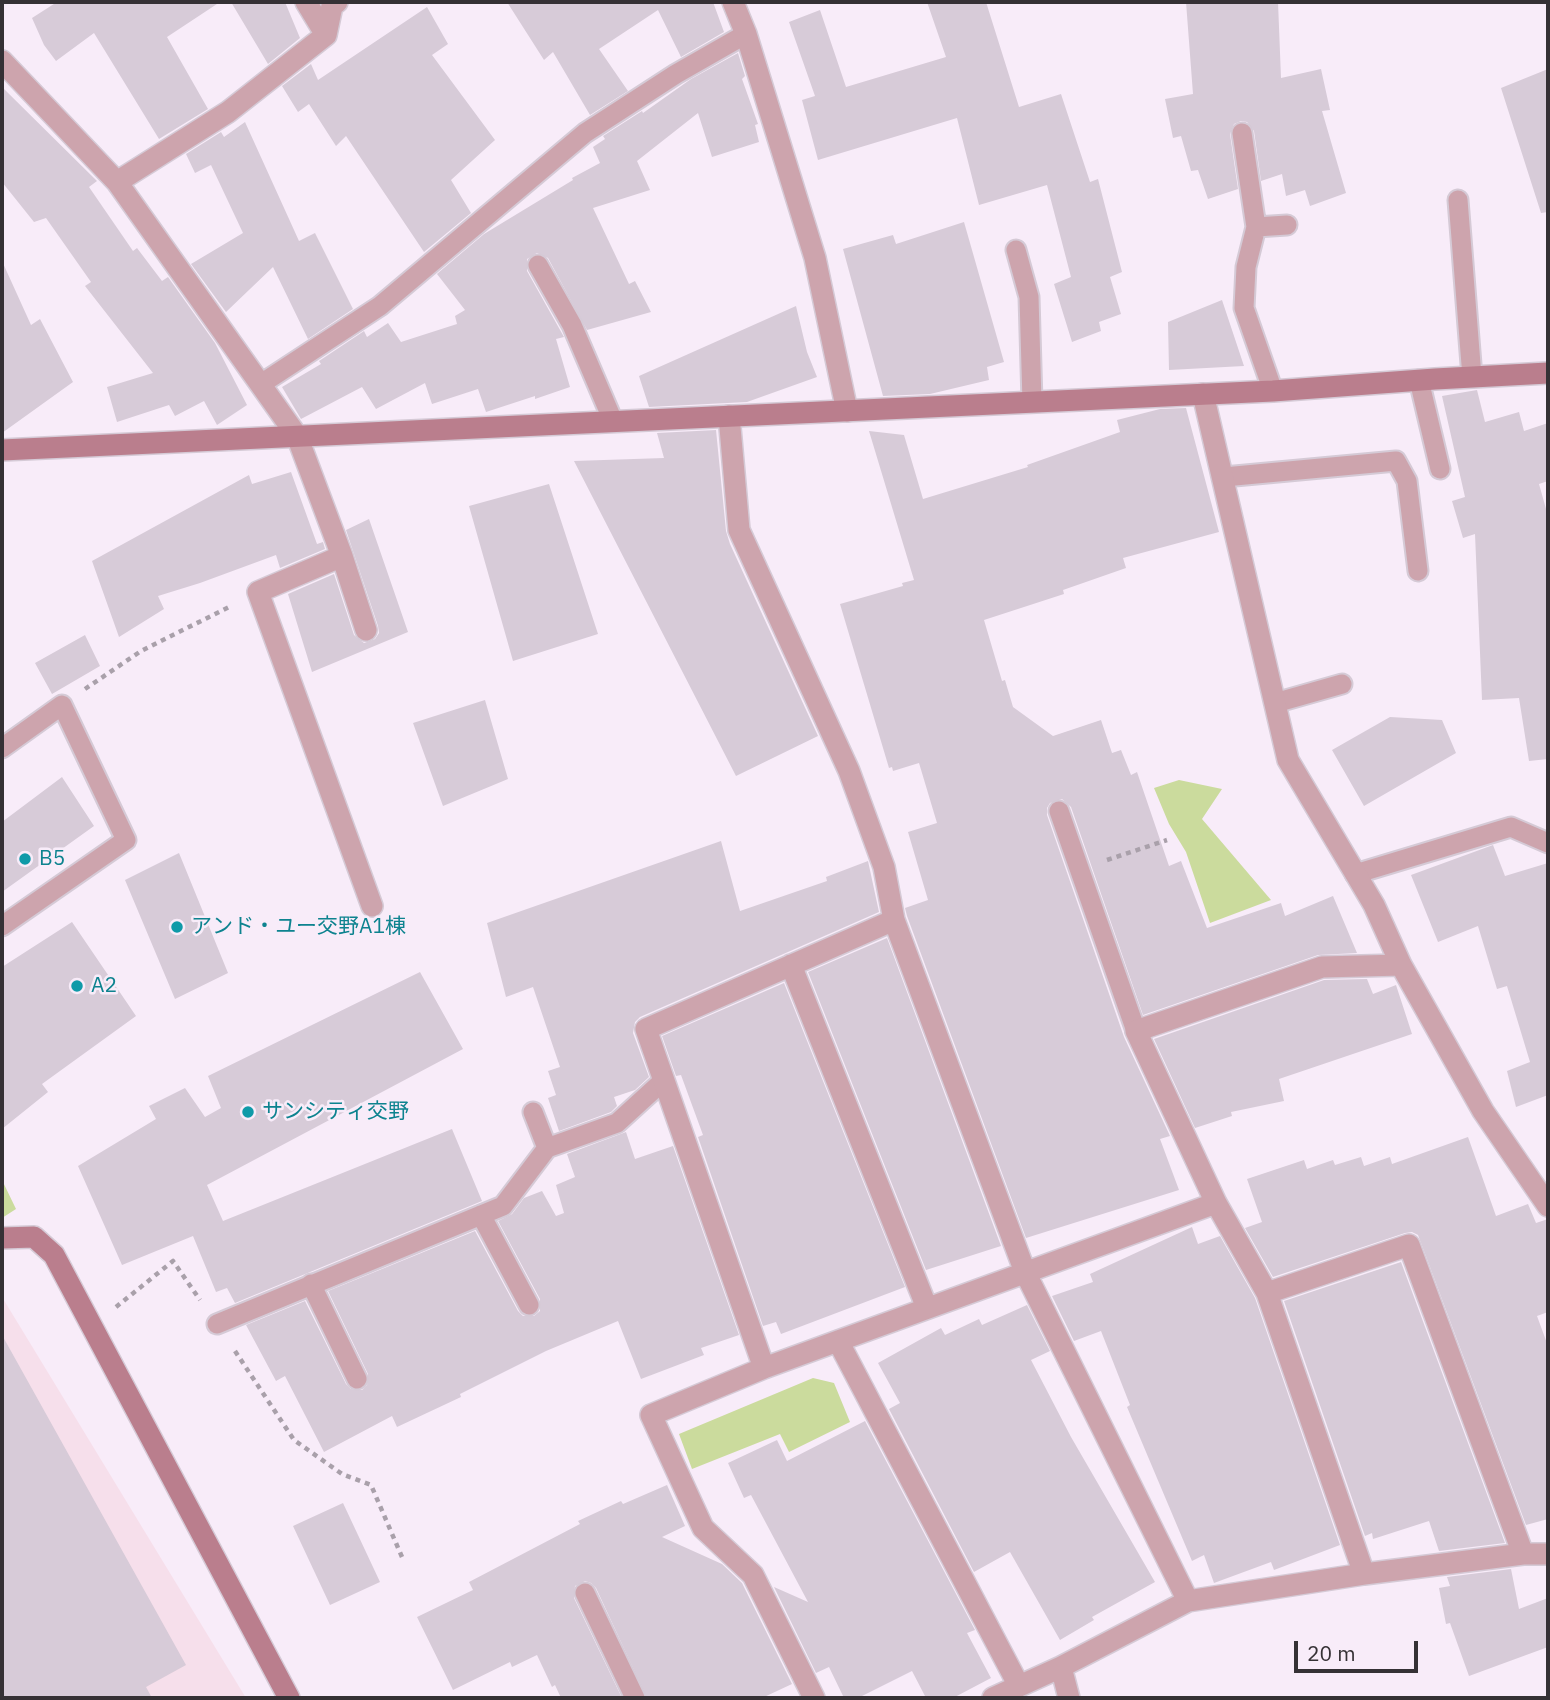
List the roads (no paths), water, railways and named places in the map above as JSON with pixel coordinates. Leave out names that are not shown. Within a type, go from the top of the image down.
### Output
[{"type":"street","points":[[306,2],[326,35]]},
{"type":"street","points":[[117,182],[228,112],[326,35],[332,6],[337,2]]},
{"type":"street","points":[[733,2],[746,34],[815,258],[847,411]]},
{"type":"street","points":[[2,61],[117,182],[297,436],[342,556],[366,631]]},
{"type":"street","points":[[2,450],[1273,391],[1548,373]]},
{"type":"street","points":[[1203,394],[1288,760],[1374,905],[1401,965],[1483,1111],[1548,1206]]},
{"type":"street","points":[[729,416],[739,530],[849,771],[884,867],[894,920],[1025,1272],[1188,1601]]},
{"type":"street","points":[[342,556],[258,592],[372,906]]},
{"type":"street","points":[[764,1368],[646,1030],[885,924]]},
{"type":"street","points":[[791,965],[927,1308]]},
{"type":"street","points":[[1364,1574],[1267,1293],[1216,1203],[1136,1031],[1322,967],[1401,965]]},
{"type":"street","points":[[814,1698],[753,1575],[704,1528],[651,1415],[764,1368],[1216,1203]]},
{"type":"street","points":[[2,1238],[34,1237],[54,1255],[289,1698]]},
{"type":"street","points":[[1267,1293],[1409,1245],[1523,1554]]},
{"type":"street","points":[[838,1341],[1019,1686]]},
{"type":"street","points":[[993,1698],[1061,1667],[1188,1601],[1364,1574],[1523,1554],[1548,1554]]},
{"type":"street","points":[[1061,1667],[1069,1698]]},
{"type":"lane","points":[[261,384],[380,306],[585,133],[676,74],[746,34]]},
{"type":"lane","points":[[1242,133],[1256,227],[1246,267],[1244,308],[1273,391]]},
{"type":"lane","points":[[1458,200],[1472,377]]},
{"type":"lane","points":[[1256,227],[1287,225]]},
{"type":"lane","points":[[1016,250],[1029,297],[1032,402]]},
{"type":"lane","points":[[538,265],[572,325],[614,421]]},
{"type":"lane","points":[[1419,380],[1440,469]]},
{"type":"lane","points":[[1224,477],[1395,461],[1408,481],[1418,572]]},
{"type":"lane","points":[[1275,703],[1342,684]]},
{"type":"lane","points":[[2,748],[62,705],[125,841],[2,926]]},
{"type":"lane","points":[[1059,811],[1136,1031]]},
{"type":"lane","points":[[1355,874],[1511,827],[1548,844]]},
{"type":"lane","points":[[217,1324],[503,1206],[547,1148],[617,1123],[663,1081]]},
{"type":"lane","points":[[533,1112],[547,1148]]},
{"type":"lane","points":[[481,1215],[529,1305]]},
{"type":"lane","points":[[311,1284],[357,1379]]},
{"type":"lane","points":[[585,1593],[635,1698]]},
{"type":"place","name":"B5","points":[[25,859]]},
{"type":"place","name":"アンド・ユー交野A1棟","points":[[177,927]]},
{"type":"place","name":"A2","points":[[77,986]]},
{"type":"place","name":"サンシティ交野","points":[[248,1112]]}]
